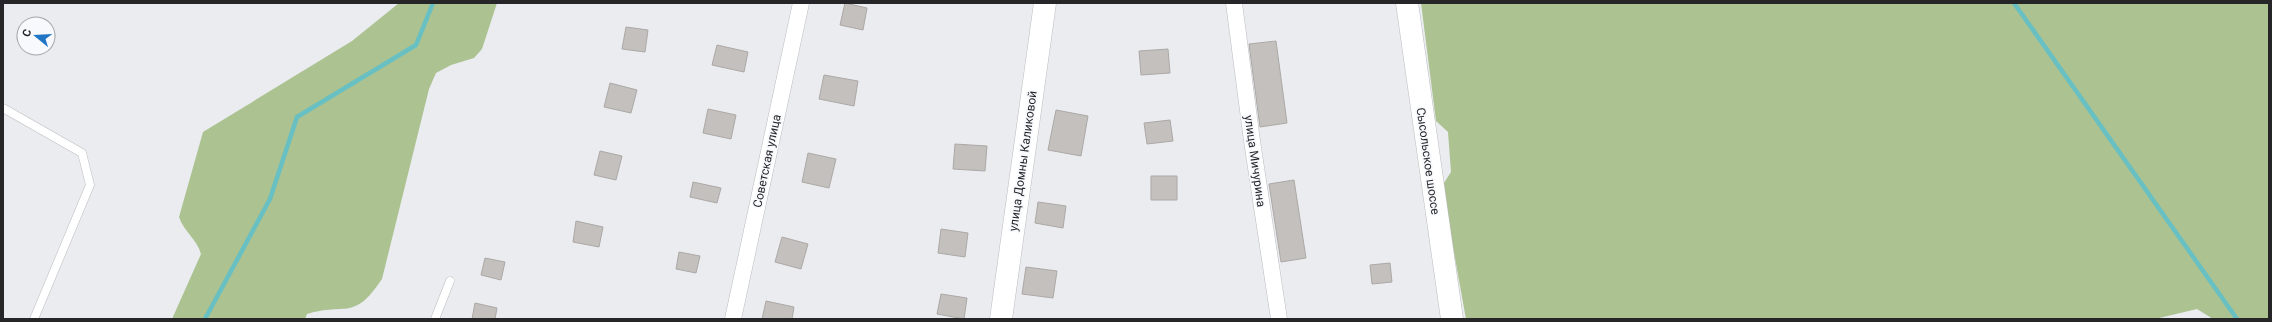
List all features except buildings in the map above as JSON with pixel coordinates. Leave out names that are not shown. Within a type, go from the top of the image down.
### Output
[{"type":"main road","name":"улица Домны Каликовой","points":[[1001,319],[1045,3]]},
{"type":"main road","name":"Сысольское шоссе","points":[[1407,3],[1452,319]]},
{"type":"street","name":"Советская улица","points":[[733,319],[801,3]]},
{"type":"street","name":"улица Мичурина","points":[[1234,3],[1252,141],[1280,319]]},
{"type":"lane","points":[[3,108],[82,153],[90,185],[34,319]]},
{"type":"lane","points":[[435,319],[450,282]]},
{"type":"green space","points":[[399,3],[497,3],[482,49],[474,58],[451,65],[436,73],[429,89],[382,279],[364,301],[356,306],[307,314],[305,319],[172,319],[201,254],[197,244],[184,227],[179,217],[203,132],[352,41]]},
{"type":"green space","points":[[1421,3],[2269,3],[2269,319],[2213,319],[2197,309],[2155,319],[1466,319],[1442,186],[1451,172],[1448,132],[1436,121]]},
{"type":"waterway","points":[[205,319],[270,199],[297,117],[416,45],[433,3]]},
{"type":"waterway","points":[[2014,3],[2237,319]]}]
